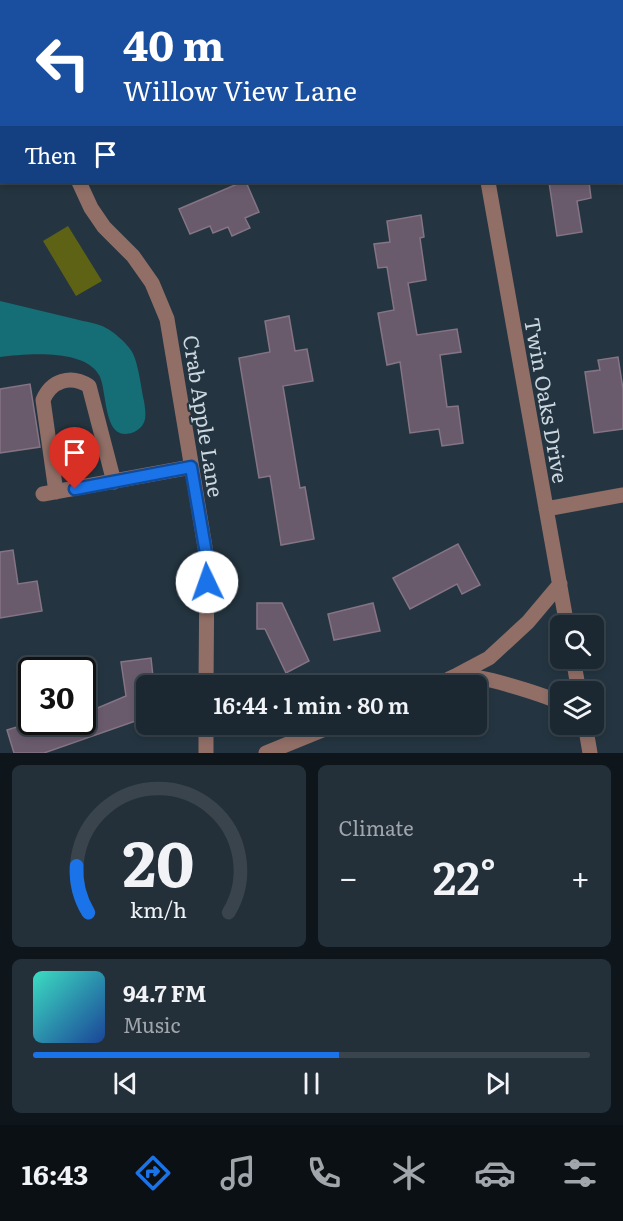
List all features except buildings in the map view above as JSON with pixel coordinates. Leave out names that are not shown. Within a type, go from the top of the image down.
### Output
[{"type":"street","name":"Crab Apple Lane","points":[[79,183],[91,208],[104,227],[141,266],[159,298],[170,333],[207,559],[206,675]]},
{"type":"street","name":"Twin Oaks Drive","points":[[488,183],[565,615]]},
{"type":"street","points":[[114,482],[89,386],[80,381],[60,381],[48,389],[43,400],[50,493],[114,482],[191,467]]},
{"type":"street","points":[[546,509],[623,495]]},
{"type":"street","points":[[457,675],[489,658],[528,622],[560,584]]},
{"type":"street","points":[[487,680],[541,693],[550,698]]},
{"type":"street","points":[[206,735],[206,753]]},
{"type":"street","points":[[266,753],[311,735]]},
{"type":"street","points":[[587,735],[590,753]]},
{"type":"shaded area","points":[[68,226],[102,281],[76,296],[43,241]]},
{"type":"water","points":[[0,301],[99,325],[119,337],[133,353],[137,366],[145,411],[142,426],[134,432],[124,434],[116,431],[111,424],[99,375],[81,360],[38,354],[0,357]]},
{"type":"route","points":[[75,489],[191,467],[207,559],[207,582]]}]
